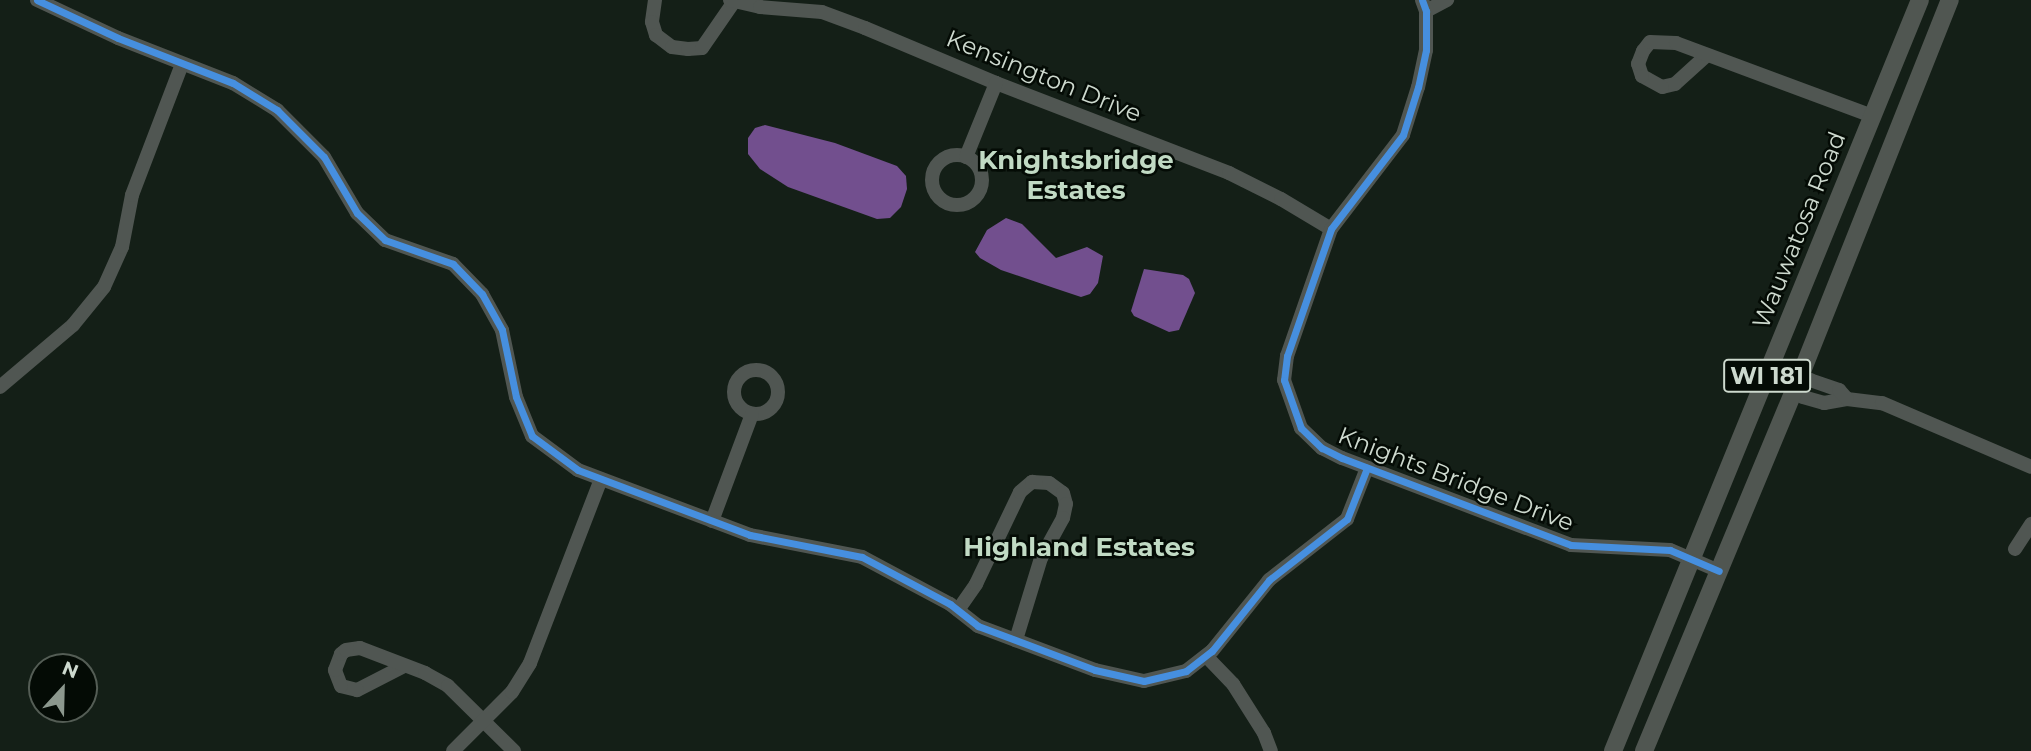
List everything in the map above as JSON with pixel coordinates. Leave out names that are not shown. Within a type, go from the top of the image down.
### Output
[{"type":"main road","name":"Wauwatosa Road","points":[[1613,751],[1920,0]]},
{"type":"main road","name":"WI 181","points":[[1644,751],[1797,384],[1950,0]]},
{"type":"street","points":[[37,0],[182,64],[233,83],[276,110],[324,158],[358,213],[385,240],[453,264],[482,294],[502,330],[516,397],[533,436],[578,470],[750,535],[862,557],[895,572],[978,625],[1095,670],[1144,681],[1186,671],[1206,656],[1269,580],[1347,519],[1367,468]]},
{"type":"street","points":[[655,0],[652,22],[656,34],[672,47],[688,49],[702,48],[732,1]]},
{"type":"street","points":[[1424,6],[1447,0]]},
{"type":"street","name":"Kensington Drive","points":[[732,1],[822,12],[1229,173],[1281,199],[1331,229]]},
{"type":"street","name":"Knights Bridge Drive","points":[[1424,6],[1426,50],[1418,87],[1402,135],[1331,229],[1287,356],[1284,380],[1301,428],[1322,448],[1367,468],[1570,545],[1670,550],[1719,571]]},
{"type":"street","points":[[1707,55],[1675,84],[1662,87],[1642,76],[1638,64],[1650,42],[1662,40],[1707,55],[1872,116]]},
{"type":"street","points":[[0,387],[73,325],[104,288],[122,247],[132,195],[182,64]]},
{"type":"street","points":[[966,157],[996,83]]},
{"type":"street","points":[[1769,372],[1797,384],[1803,397],[1836,403],[1847,399],[1882,403],[2031,467]]},
{"type":"street","points":[[712,521],[752,414]]},
{"type":"street","points":[[453,751],[512,692],[530,663],[601,479]]},
{"type":"street","points":[[958,610],[976,584],[1020,492],[1032,482],[1049,482],[1063,493],[1066,504],[1063,518],[1041,558],[1016,640]]},
{"type":"street","points":[[2015,549],[2031,524]]},
{"type":"street","points":[[1206,656],[1233,684],[1264,733],[1270,751]]},
{"type":"street","points":[[404,666],[449,686],[514,751]]},
{"type":"shaded area","points":[[765,125],[835,143],[897,166],[906,176],[907,189],[901,207],[890,218],[877,219],[788,187],[760,169],[748,154],[748,138],[755,128]]},
{"type":"shaded area","points":[[1006,218],[1022,224],[1056,258],[1087,247],[1103,256],[1098,283],[1090,294],[1081,297],[1001,270],[980,258],[975,252],[987,230]]},
{"type":"shaded area","points":[[1144,269],[1183,275],[1189,279],[1195,293],[1179,330],[1169,332],[1134,316],[1131,311]]},
{"type":"cycle path","points":[[37,0],[118,38],[233,83],[277,110],[324,157],[357,213],[385,240],[453,264],[482,294],[502,330],[516,397],[532,436],[578,470],[750,535],[862,557],[950,604],[978,626],[1095,670],[1144,681],[1186,671],[1212,651],[1269,580],[1347,519],[1367,468]]},
{"type":"cycle path","points":[[1422,0],[1426,11],[1426,50],[1403,135],[1331,229],[1287,356],[1284,380],[1301,428],[1322,448],[1342,458],[1571,545],[1670,550],[1719,571]]},
{"type":"district","name":"Knightsbridge Estates","points":[[1076,176]]},
{"type":"district","name":"Highland Estates","points":[[1079,548]]}]
